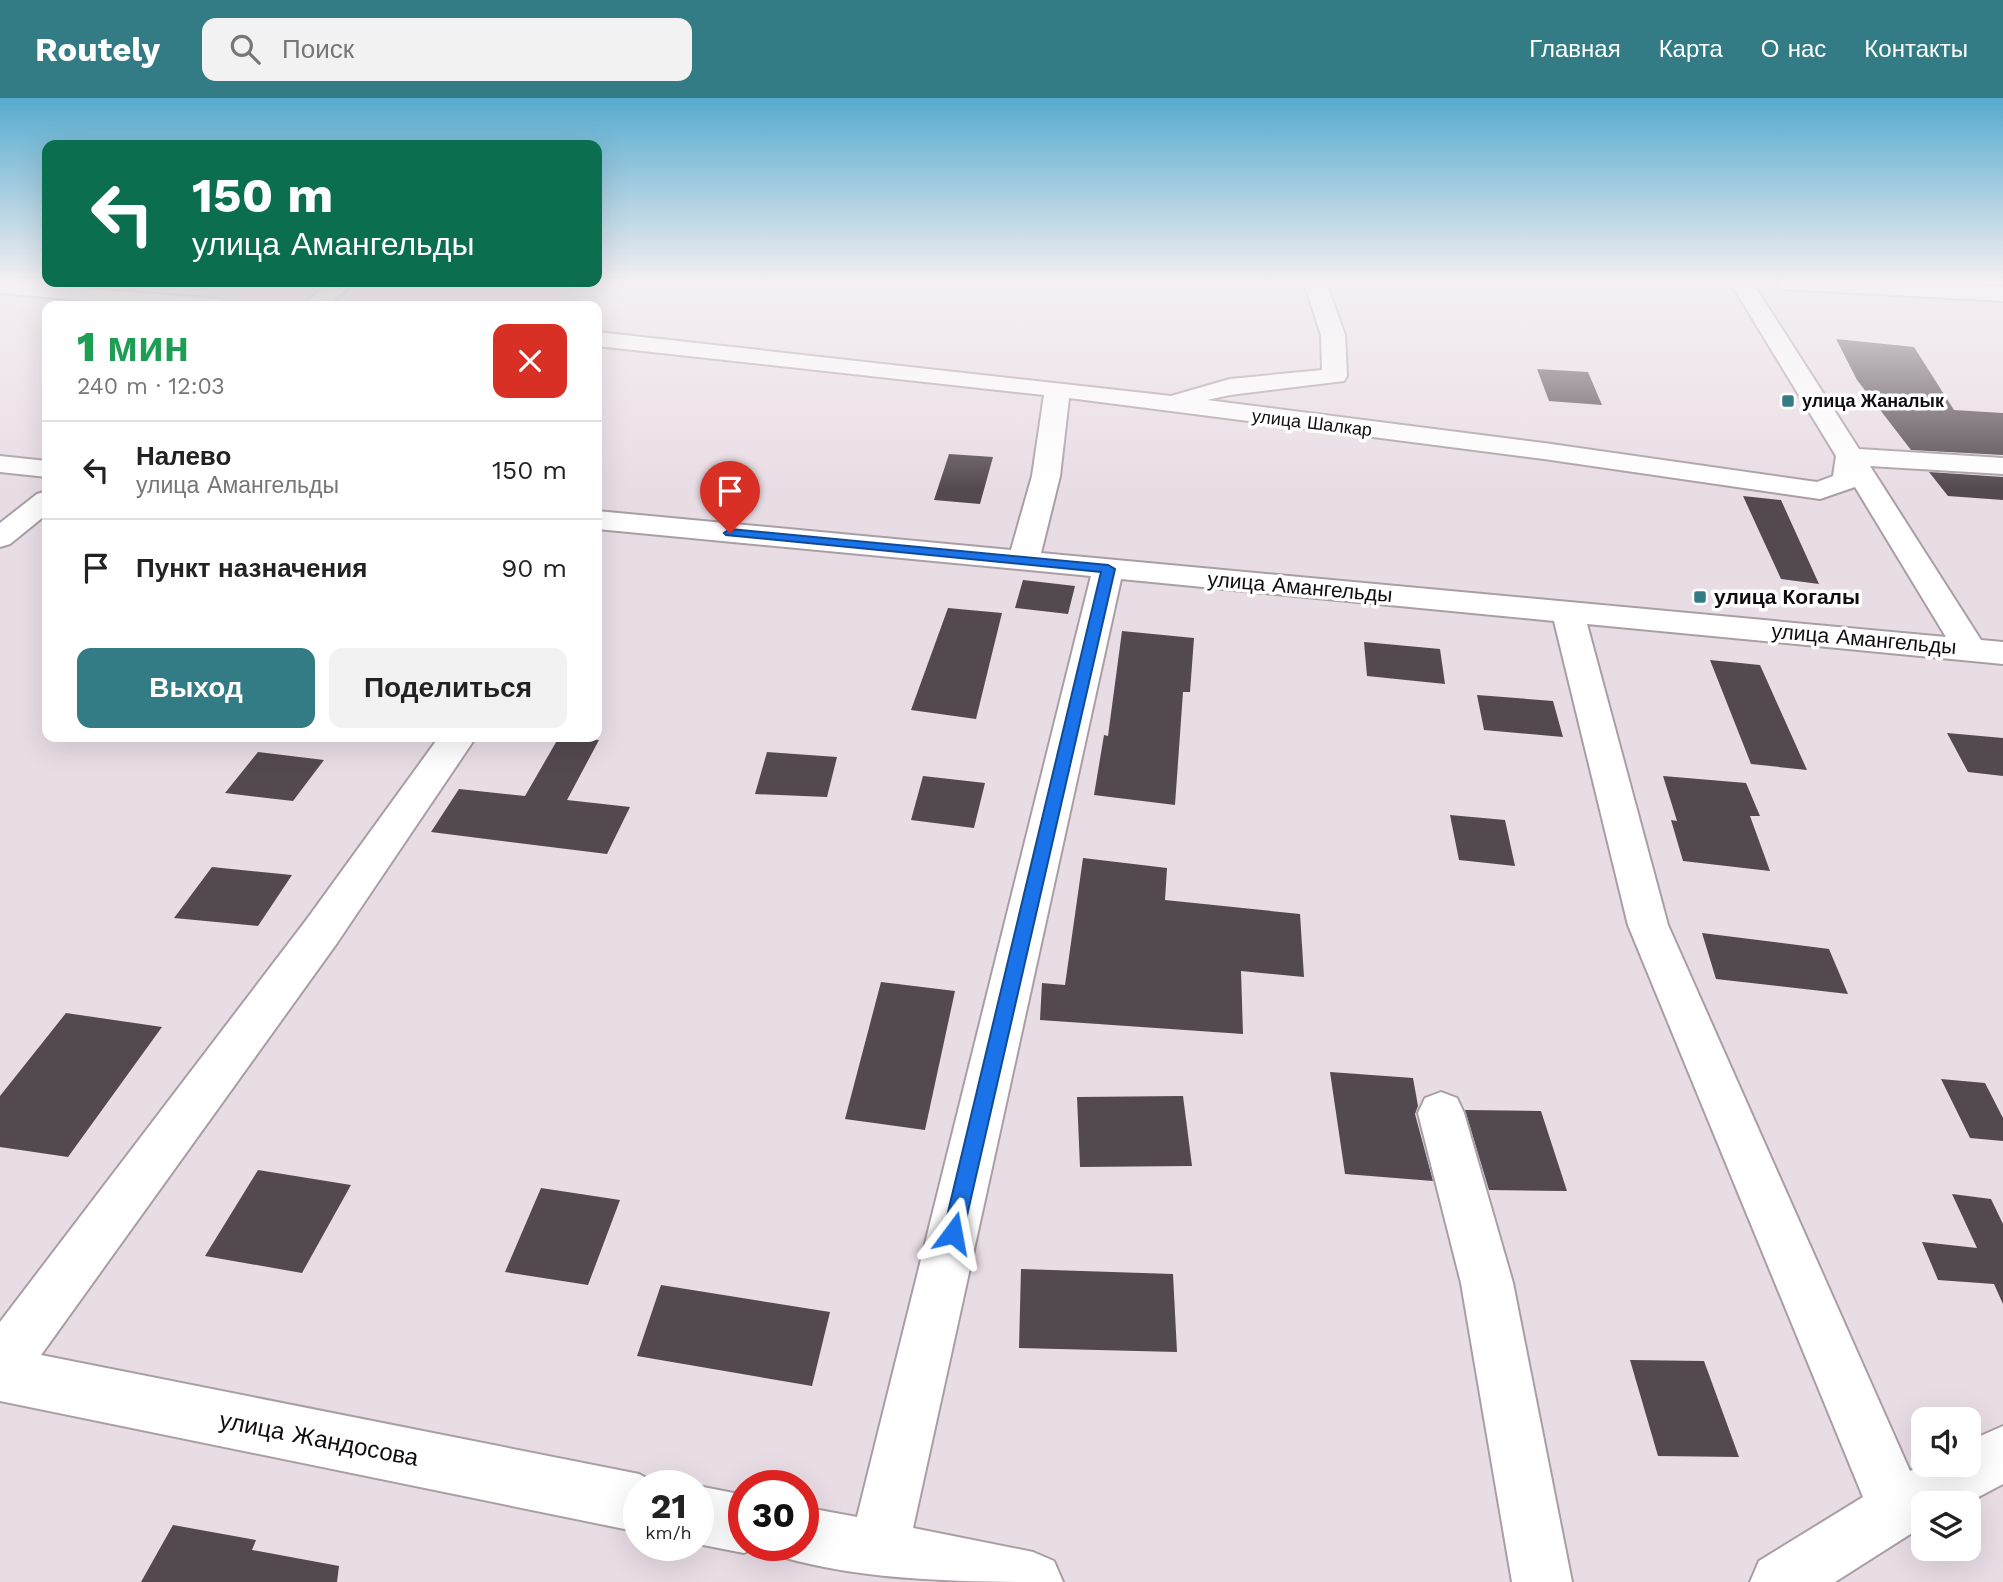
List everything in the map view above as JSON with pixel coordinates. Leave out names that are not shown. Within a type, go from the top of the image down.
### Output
[{"type":"street","name":"улица Шалкар","points":[[710,351],[1057,389],[1599,458],[1820,491],[1847,480],[1849,457]]},
{"type":"street","points":[[1333,351],[1341,426]]},
{"type":"street","points":[[1784,351],[1970,649]]},
{"type":"street","points":[[1163,404],[1230,387],[1335,376]]},
{"type":"street","points":[[1023,561],[1049,470],[1055,438],[1057,389]]},
{"type":"street","points":[[1849,457],[2003,466]]},
{"type":"street","points":[[0,464],[42,468]]},
{"type":"street","points":[[0,538],[42,504]]},
{"type":"street","name":"улица Амангельды","points":[[602,520],[2003,653]]},
{"type":"street","points":[[878,1551],[1108,569]]},
{"type":"street","points":[[1567,612],[1648,925],[1897,1509]]},
{"type":"street","points":[[0,1366],[322,931],[454,742]]},
{"type":"street","points":[[1441,1113],[1487,1283],[1542,1582]]},
{"type":"street","name":"улица Жандосова","points":[[0,1374],[623,1500]]},
{"type":"street","points":[[1780,1582],[1897,1509],[2003,1454]]},
{"type":"street","points":[[819,1539],[1033,1582]]},
{"type":"building","points":[[1842,351],[1917,351],[1954,410],[2003,413],[2003,455],[1911,450],[1857,380]]},
{"type":"building","points":[[1537,369],[1588,372],[1602,405],[1549,401]]},
{"type":"building","points":[[949,454],[993,457],[980,504],[934,500]]},
{"type":"building","points":[[1929,472],[2003,477],[2003,500],[1948,496]]},
{"type":"building","points":[[1743,496],[1781,500],[1819,584],[1781,579]]},
{"type":"building","points":[[1023,580],[1075,586],[1068,614],[1015,608]]},
{"type":"building","points":[[948,608],[1002,613],[976,719],[911,710]]},
{"type":"building","points":[[1122,631],[1194,638],[1190,692],[1183,692],[1175,805],[1094,795],[1104,735],[1108,736]]},
{"type":"building","points":[[1364,642],[1440,649],[1445,684],[1367,676]]},
{"type":"building","points":[[1710,660],[1760,665],[1807,770],[1751,764]]},
{"type":"building","points":[[1477,695],[1553,701],[1563,737],[1484,730]]},
{"type":"building","points":[[1947,733],[2003,738],[2003,776],[1968,772]]},
{"type":"building","points":[[556,742],[598,742],[567,800],[630,807],[607,854],[431,832],[459,789],[525,796]]},
{"type":"building","points":[[258,752],[324,760],[293,801],[225,793]]},
{"type":"building","points":[[767,752],[837,757],[827,797],[755,794]]},
{"type":"building","points":[[923,776],[985,783],[974,828],[911,820]]},
{"type":"building","points":[[1663,776],[1746,783],[1760,816],[1750,816],[1770,871],[1683,861],[1671,820],[1677,821]]},
{"type":"building","points":[[1450,815],[1505,820],[1515,866],[1459,860]]},
{"type":"building","points":[[1083,858],[1167,868],[1165,900],[1300,914],[1304,977],[1241,971],[1243,1034],[1040,1020],[1042,983],[1065,985]]},
{"type":"building","points":[[212,867],[292,875],[258,926],[174,918]]},
{"type":"building","points":[[1702,933],[1829,949],[1848,994],[1716,979]]},
{"type":"building","points":[[881,982],[955,991],[925,1130],[845,1119]]},
{"type":"building","points":[[66,1013],[162,1027],[68,1157],[0,1147],[0,1096]]},
{"type":"building","points":[[1330,1072],[1413,1078],[1418,1106],[1415,1114],[1433,1181],[1345,1174]]},
{"type":"building","points":[[1941,1079],[1985,1083],[2003,1118],[2003,1141],[1970,1138]]},
{"type":"building","points":[[1183,1096],[1192,1166],[1080,1167],[1077,1097]]},
{"type":"building","points":[[1465,1110],[1541,1111],[1567,1191],[1489,1190]]},
{"type":"building","points":[[258,1170],[351,1185],[302,1273],[205,1256]]},
{"type":"building","points":[[541,1188],[620,1200],[588,1285],[505,1272]]},
{"type":"building","points":[[1952,1194],[1991,1199],[2003,1224],[2003,1304],[1994,1284],[1938,1280],[1922,1242],[1977,1248]]},
{"type":"building","points":[[1021,1269],[1173,1274],[1177,1352],[1019,1348]]},
{"type":"building","points":[[661,1285],[830,1312],[812,1386],[637,1356]]},
{"type":"building","points":[[1630,1360],[1704,1361],[1739,1457],[1658,1456]]},
{"type":"building","points":[[173,1525],[256,1540],[252,1550],[339,1566],[337,1582],[141,1582]]},
{"type":"place","name":"улица Жаналык","points":[[1788,401]]},
{"type":"place","name":"улица Когалы","points":[[1700,597]]},
{"type":"route","points":[[730,533],[1108,569],[953,1233]]}]
